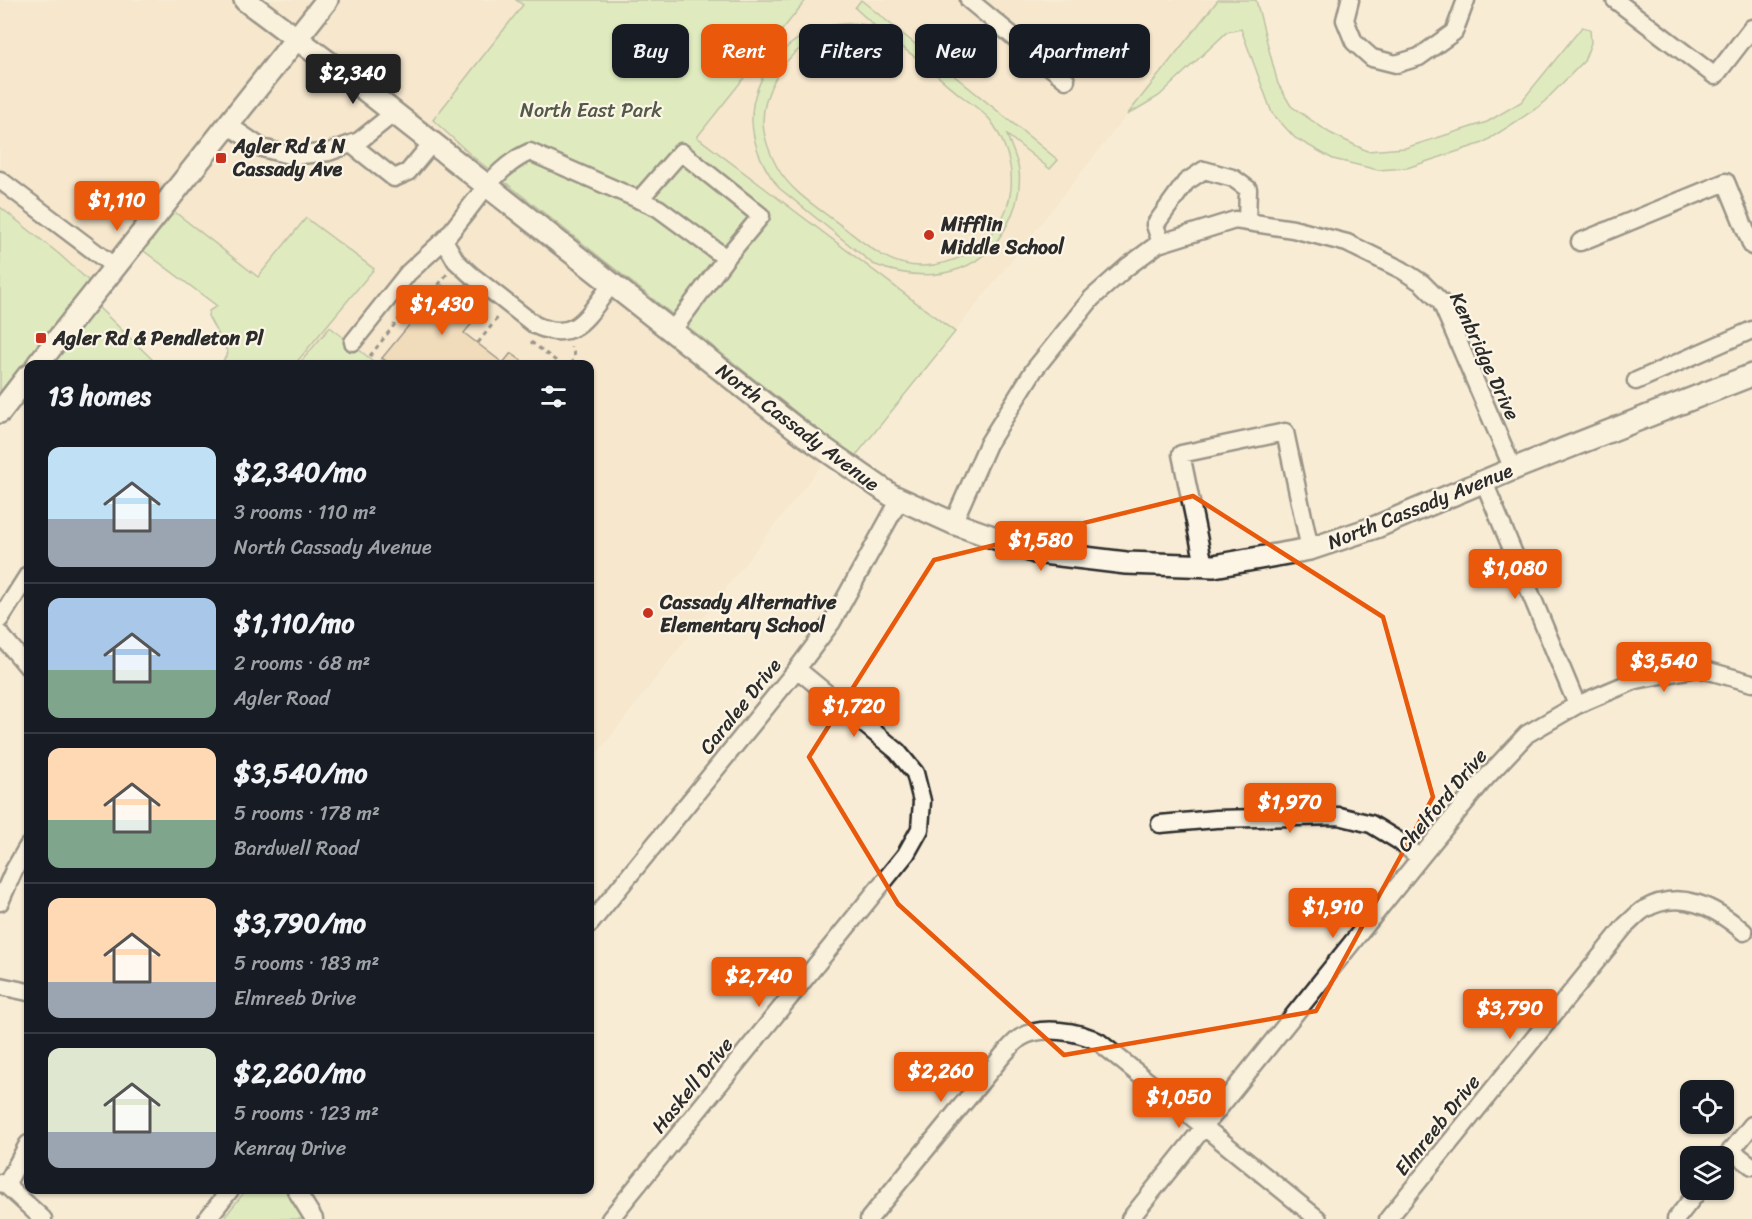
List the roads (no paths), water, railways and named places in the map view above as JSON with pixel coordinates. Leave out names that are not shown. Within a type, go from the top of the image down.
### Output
[{"type":"main road","name":"North Cassady Avenue","points":[[245,0],[394,112],[803,434],[891,495],[953,523],[1035,552],[1126,563],[1214,566],[1310,549],[1376,527],[1513,469],[1752,375]]},
{"type":"main road","points":[[41,360],[327,0]]},
{"type":"main road","points":[[0,412],[24,381]]},
{"type":"street","points":[[969,0],[1066,80]]},
{"type":"street","points":[[1350,0],[1345,20],[1354,42],[1372,58],[1396,64],[1419,57],[1454,32],[1466,0]]},
{"type":"street","points":[[1615,0],[1715,76],[1752,28]]},
{"type":"street","points":[[228,124],[262,148],[293,156],[329,152],[359,141],[394,112]]},
{"type":"street","points":[[351,144],[394,178],[408,172],[432,143]]},
{"type":"street","points":[[353,342],[408,273],[444,240],[487,187],[514,159],[530,152],[658,208],[726,258]]},
{"type":"street","points":[[639,200],[681,152],[761,216],[726,258],[672,331]]},
{"type":"street","points":[[953,523],[988,444],[1034,370],[1092,298],[1127,267],[1161,243],[1241,221],[1248,189],[1233,178],[1204,170],[1186,182],[1155,225],[1161,243]]},
{"type":"street","points":[[0,180],[115,267]]},
{"type":"street","points":[[1580,242],[1726,182],[1752,246]]},
{"type":"street","name":"Kenbridge Drive","points":[[1241,221],[1293,229],[1347,243],[1402,270],[1422,283],[1441,302],[1513,469]]},
{"type":"street","points":[[444,240],[456,261],[470,274],[535,325],[546,331],[568,332],[578,326],[612,284]]},
{"type":"street","points":[[1636,381],[1752,330]]},
{"type":"street","points":[[1204,565],[1181,454],[1285,432],[1310,549]]},
{"type":"street","points":[[1484,482],[1577,705]]},
{"type":"street","name":"Caralee Drive","points":[[594,919],[797,669],[832,622],[900,499]]},
{"type":"street","points":[[0,619],[24,581]]},
{"type":"street","points":[[0,634],[24,662]]},
{"type":"street","name":"Chelford Drive","points":[[1130,1219],[1482,782],[1527,734],[1577,705],[1636,680],[1698,668],[1752,683]]},
{"type":"street","name":"Haskell Drive","points":[[610,1219],[906,854],[920,829],[922,801],[915,773],[897,751],[797,669]]},
{"type":"street","points":[[1160,824],[1216,819],[1339,816],[1371,824],[1420,858]]},
{"type":"street","points":[[0,902],[24,853]]},
{"type":"street","name":"Elmreeb Drive","points":[[1388,1219],[1625,926],[1642,911],[1664,902],[1696,902],[1725,915],[1744,932]]},
{"type":"street","points":[[0,986],[24,991]]},
{"type":"street","points":[[869,1219],[1002,1055],[1021,1038],[1044,1029],[1091,1038],[1099,1042],[1318,1219]]},
{"type":"street","points":[[1734,1147],[1752,1125]]},
{"type":"street","points":[[24,1150],[3,1184],[44,1219]]},
{"type":"street","points":[[1734,1158],[1752,1166]]},
{"type":"street","points":[[207,1219],[227,1194]]},
{"type":"street","points":[[302,1194],[314,1219]]},
{"type":"street","points":[[1676,1219],[1692,1200]]},
{"type":"place","name":"Agler Rd & N Cassady Ave","points":[[221,158]]},
{"type":"place","name":"Mifflin Middle School","points":[[929,235]]},
{"type":"place","name":"Agler Rd & Pendleton Pl","points":[[41,338]]},
{"type":"place","name":"Cassady Alternative Elementary School","points":[[648,613]]},
{"type":"park label","name":"North East Park","points":[[591,110]]}]
